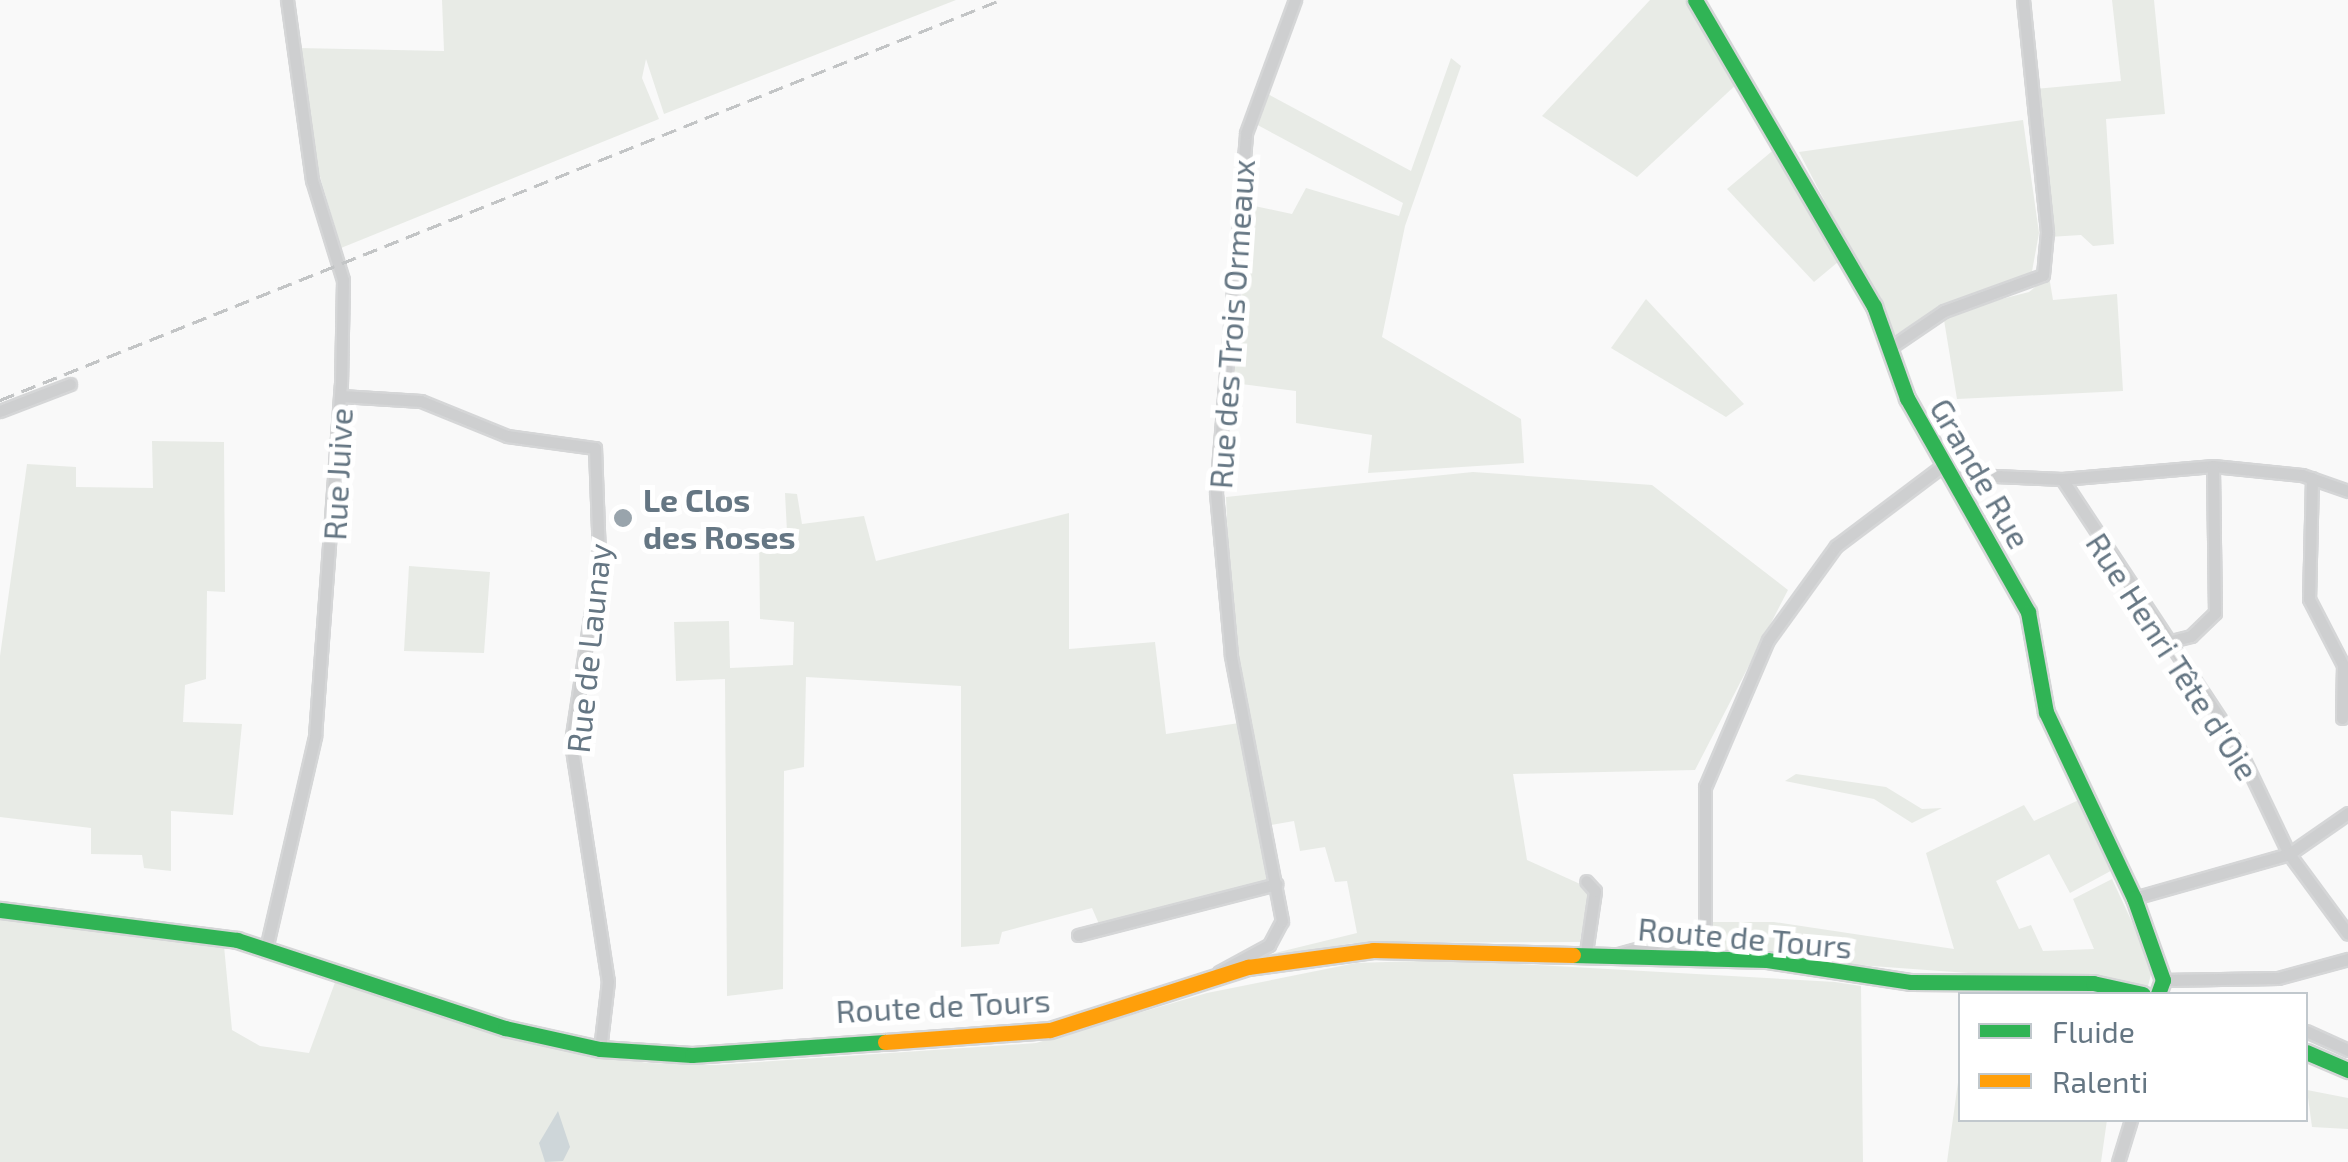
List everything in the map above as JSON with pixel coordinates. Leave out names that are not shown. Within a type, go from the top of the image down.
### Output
[{"type":"main road","name":"Grande Rue","points":[[1695,0],[1794,159],[1891,347],[1948,469],[2028,612],[2046,712],[2134,898],[2160,987]]},
{"type":"main road","name":"Route de Tours","points":[[0,910],[159,926],[266,949],[600,1049],[692,1056],[1050,1030],[1218,976],[1372,950],[1586,952],[2118,992]]},
{"type":"main road","name":"Route de Tours","points":[[2016,984],[2082,992]]},
{"type":"main road","points":[[2308,1053],[2348,1070]]},
{"type":"street","name":"Rue Juive","points":[[266,949],[316,736],[341,396],[343,280],[312,180],[287,0]]},
{"type":"street","name":"Rue des Trois Ormeaux","points":[[1218,976],[1280,932],[1278,884],[1229,642],[1216,492],[1246,133],[1294,0]]},
{"type":"street","points":[[1891,347],[1944,311],[2043,276],[2023,0]]},
{"type":"street","points":[[0,411],[70,384]]},
{"type":"street","name":"Rue de Launay","points":[[341,396],[421,401],[507,436],[595,448],[599,559],[571,743],[608,981],[600,1049]]},
{"type":"street","points":[[1618,954],[1704,930],[1705,787],[1768,640],[1836,546],[1948,469],[2062,478],[2213,466],[2312,478],[2348,491]]},
{"type":"street","points":[[2162,643],[2192,636],[2215,614],[2213,466]]},
{"type":"street","name":"Rue Henri Tête d'Oie","points":[[2062,478],[2162,643],[2236,743],[2288,854],[2348,934]]},
{"type":"street","points":[[2312,478],[2309,599],[2343,665],[2342,718]]},
{"type":"street","points":[[2134,898],[2288,854],[2348,813]]},
{"type":"street","points":[[1586,881],[1595,891],[1586,952]]},
{"type":"street","points":[[1078,935],[1278,884]]},
{"type":"street","points":[[2160,987],[2278,978],[2348,959]]},
{"type":"street","points":[[2308,1031],[2348,1050]]},
{"type":"street","points":[[2118,1162],[2129,1122]]},
{"type":"shaded area","points":[[442,0],[956,0],[664,114],[646,59],[642,78],[659,119],[341,248],[311,146],[298,48],[444,51]]},
{"type":"shaded area","points":[[1650,0],[1687,0],[1740,81],[1637,177],[1542,116]]},
{"type":"shaded area","points":[[2112,0],[2154,0],[2165,114],[2106,119],[2114,244],[2093,246],[2081,235],[2049,237],[2035,89],[2121,81]]},
{"type":"shaded area","points":[[1451,58],[1461,66],[1405,226],[1382,337],[1521,419],[1524,463],[1368,473],[1372,435],[1296,423],[1296,391],[1226,382],[1245,204],[1292,214],[1306,188],[1399,216],[1403,203],[1252,122],[1266,93],[1411,171]]},
{"type":"shaded area","points":[[2023,120],[2039,233],[2031,277],[1938,309],[1895,335],[1799,152]]},
{"type":"shaded area","points":[[1777,147],[1838,262],[1814,282],[1727,189]]},
{"type":"shaded area","points":[[2049,276],[2053,300],[2117,294],[2123,391],[1957,399],[1943,314],[2029,292]]},
{"type":"shaded area","points":[[1646,299],[1744,404],[1726,417],[1611,348]]},
{"type":"shaded area","points":[[152,441],[224,442],[225,592],[207,591],[206,679],[185,685],[183,722],[242,724],[233,815],[171,811],[171,871],[144,868],[142,855],[91,854],[91,828],[0,817],[0,656],[27,464],[76,467],[76,487],[153,488]]},
{"type":"shaded area","points":[[1473,472],[1652,485],[1788,590],[1695,770],[1513,774],[1527,860],[1589,888],[1580,942],[1354,943],[1242,961],[1357,933],[1347,881],[1335,882],[1325,847],[1300,851],[1294,821],[1271,825],[1232,639],[1226,497]]},
{"type":"shaded area","points":[[785,493],[797,494],[802,524],[864,516],[876,561],[1069,513],[1069,649],[1155,642],[1166,734],[1239,723],[1267,880],[1099,924],[1092,908],[1002,932],[999,944],[961,947],[961,686],[806,677],[804,767],[784,771],[783,989],[727,996],[725,679],[676,681],[674,622],[729,621],[730,668],[793,665],[794,622],[760,619],[759,534],[787,532]]},
{"type":"shaded area","points":[[409,566],[490,572],[484,653],[404,651]]},
{"type":"shaded area","points":[[1796,774],[1886,787],[1922,809],[1942,808],[1912,823],[1874,799],[1785,781]]},
{"type":"shaded area","points":[[2083,798],[2118,867],[2070,893],[2049,854],[1996,881],[2019,929],[2031,925],[2043,951],[2094,949],[2073,899],[2112,879],[2153,967],[2148,986],[1638,949],[1697,938],[1712,922],[1774,922],[1954,949],[1926,853],[2024,805],[2034,821]]},
{"type":"shaded area","points":[[0,920],[224,946],[232,1030],[260,1046],[309,1053],[337,977],[497,1035],[647,1063],[716,1065],[1036,1043],[1207,993],[1356,963],[1448,960],[1835,982],[1861,986],[1863,1162],[0,1162]]},
{"type":"shaded area","points":[[1958,1082],[1958,1122],[2107,1122],[2101,1162],[1947,1162]]},
{"type":"shaded area","points":[[2308,1090],[2348,1098],[2348,1129],[2312,1127]]},
{"type":"shaded area","points":[[558,1111],[570,1147],[563,1161],[545,1162],[539,1143]]},
{"type":"railway","points":[[0,400],[1000,0]]},
{"type":"traffic: fast","points":[[1695,0],[1874,306],[1907,398],[2028,612],[2046,712],[2134,898],[2163,980],[2159,992]]},
{"type":"traffic: fast","points":[[0,910],[237,940],[505,1028],[600,1049],[692,1055],[885,1042]]},
{"type":"traffic: fast","points":[[1573,955],[1767,960],[1911,982],[2093,983],[2134,992]]},
{"type":"traffic: fast","points":[[2308,1053],[2348,1070]]},
{"type":"traffic: slow","points":[[885,1042],[1050,1030],[1248,967],[1373,950],[1573,955]]},
{"type":"place","name":"Le Clos des Roses","points":[[623,518]]}]
